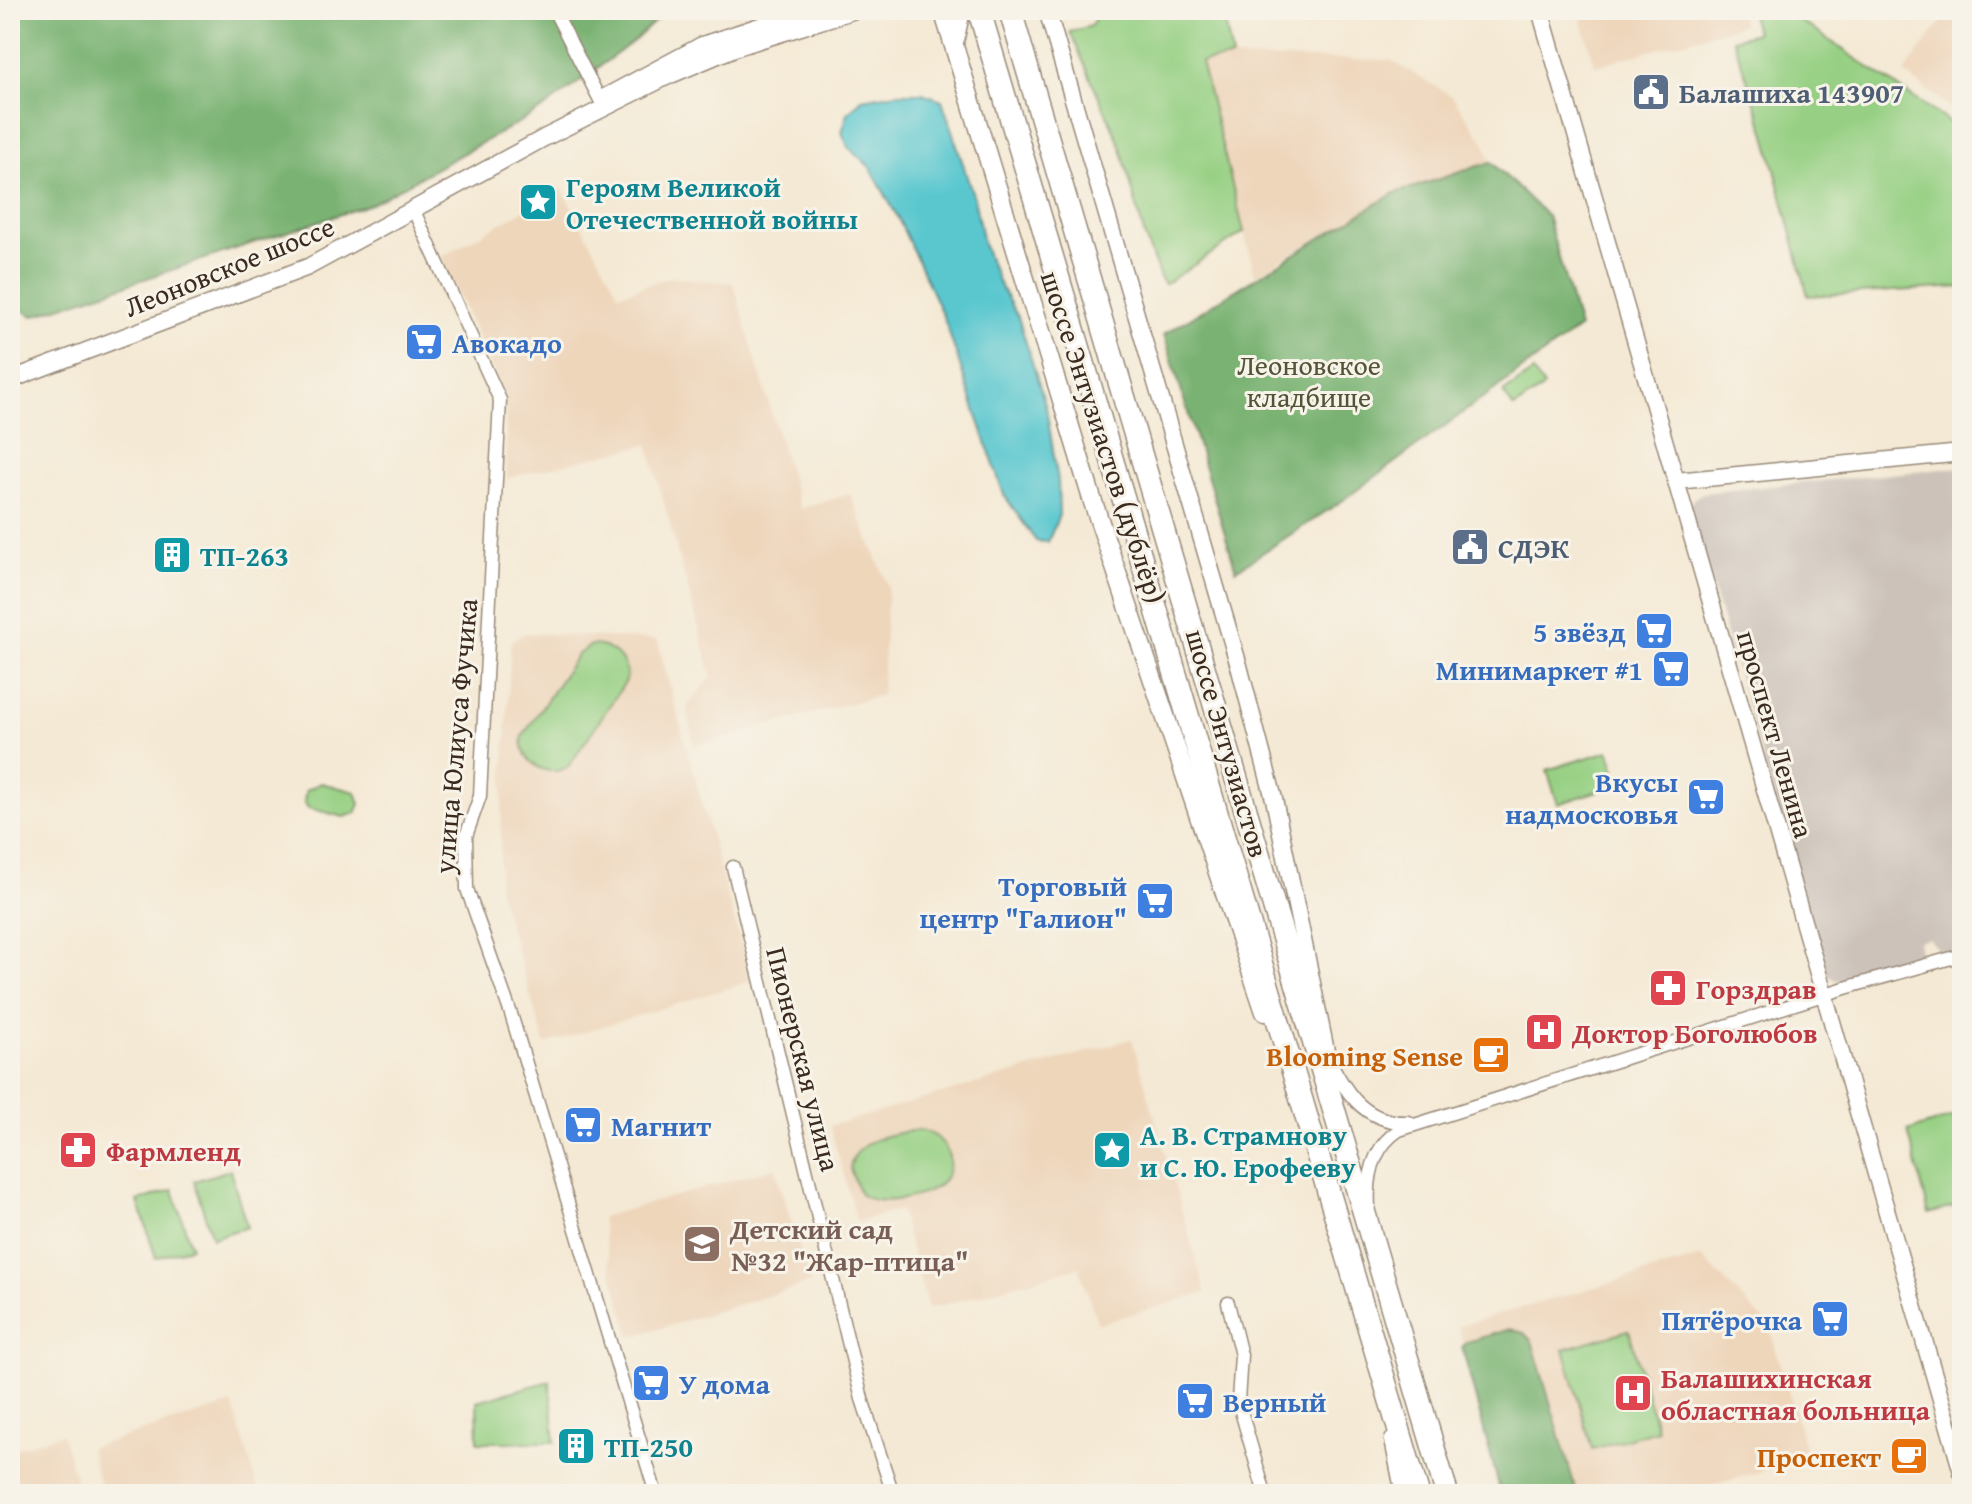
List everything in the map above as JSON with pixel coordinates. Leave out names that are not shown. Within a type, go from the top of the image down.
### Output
[{"type":"highway","name":"шоссе Энтузиастов","points":[[979,10],[1418,1494]]},
{"type":"highway","name":"шоссе Энтузиастов","points":[[1010,10],[1447,1494]]},
{"type":"main road","name":"Леоновское шоссе","points":[[544,138],[600,100],[687,52],[808,10]]},
{"type":"main road","name":"Леоновское шоссе","points":[[10,380],[308,267],[544,138],[666,77],[723,53],[855,10]]},
{"type":"main road","name":"шоссе Энтузиастов (дублёр)","points":[[943,10],[1092,499],[1330,1195]]},
{"type":"main road","points":[[954,48],[962,10]]},
{"type":"main road","points":[[1047,10],[1243,681],[1274,799],[1344,1148]]},
{"type":"main road","name":"проспект Ленина","points":[[1540,10],[1962,1472]]},
{"type":"main road","points":[[1676,481],[1962,453]]},
{"type":"main road","points":[[1381,1368],[1404,1494]]},
{"type":"street","points":[[554,10],[600,100]]},
{"type":"street","name":"улица Юлиуса Фучика","points":[[414,211],[500,400],[480,796],[466,836],[467,889],[511,1014],[656,1494]]},
{"type":"street","name":"Пионерская улица","points":[[733,867],[862,1399],[893,1494]]},
{"type":"street","points":[[1371,1240],[1368,1196],[1375,1157],[1386,1139],[1421,1121],[1825,994],[1962,955]]},
{"type":"street","points":[[1326,1053],[1339,1080],[1368,1113],[1396,1122],[1421,1121]]},
{"type":"street","points":[[1228,1303],[1241,1355],[1238,1401],[1265,1494]]},
{"type":"shaded area","points":[[1579,10],[1740,10],[1743,25],[1595,66]]},
{"type":"shaded area","points":[[1950,10],[1962,10],[1962,116],[1904,73]]},
{"type":"shaded area","points":[[1232,58],[1390,60],[1452,96],[1484,142],[1491,162],[1393,194],[1255,275],[1201,61]]},
{"type":"shaded area","points":[[562,189],[619,294],[671,277],[733,283],[800,509],[850,494],[888,586],[881,695],[694,746],[687,707],[712,677],[648,444],[507,478],[505,396],[441,257]]},
{"type":"shaded area","points":[[1962,467],[1962,949],[1947,953],[1938,950],[1928,938],[1918,941],[1920,955],[1913,963],[1852,981],[1837,981],[1826,974],[1689,508],[1693,499],[1702,493]]},
{"type":"shaded area","points":[[525,633],[657,640],[751,981],[545,1044],[498,889],[511,641]]},
{"type":"shaded area","points":[[1132,1039],[1206,1293],[1098,1324],[1079,1267],[928,1309],[900,1210],[857,1222],[830,1126]]},
{"type":"shaded area","name":"Детский сад №32 \"Жар-птица\"","points":[[775,1168],[810,1283],[631,1337],[611,1271],[601,1217]]},
{"type":"shaded area","name":"Балашихинская областная больница","points":[[1702,1257],[1769,1326],[1808,1458],[1681,1494],[1506,1494],[1458,1326]]},
{"type":"shaded area","points":[[232,1404],[260,1494],[103,1494],[89,1448]]},
{"type":"shaded area","points":[[62,1434],[79,1494],[10,1494],[10,1450]]},
{"type":"green space","points":[[10,10],[667,10],[635,40],[543,109],[371,204],[33,316],[10,303]]},
{"type":"green space","points":[[1099,10],[1223,10],[1232,58],[1201,62],[1244,232],[1165,284],[1145,237],[1120,144],[1070,32],[1091,26]]},
{"type":"green space","points":[[1750,10],[1785,10],[1962,131],[1962,287],[1808,296],[1765,131],[1733,39],[1756,33]]},
{"type":"green space","name":"Леоновское кладбище","points":[[1491,162],[1547,216],[1579,328],[1342,501],[1236,570],[1164,334],[1393,194]]},
{"type":"green space","points":[[1533,372],[1544,387],[1514,408],[1503,393]]},
{"type":"green space","points":[[591,645],[618,655],[625,667],[626,681],[568,767],[551,771],[543,769],[529,760],[523,736],[577,655]]},
{"type":"green space","points":[[1609,751],[1619,784],[1558,804],[1547,770]]},
{"type":"green space","points":[[321,783],[356,792],[360,804],[356,813],[344,817],[308,808],[304,801],[306,790]]},
{"type":"green space","points":[[1962,1114],[1962,1204],[1929,1214],[1908,1131]]},
{"type":"green space","points":[[919,1130],[935,1136],[946,1149],[949,1165],[942,1182],[926,1193],[890,1201],[860,1194],[850,1169],[859,1151],[876,1139]]},
{"type":"green space","points":[[230,1170],[247,1227],[212,1238],[194,1181]]},
{"type":"green space","points":[[173,1190],[191,1247],[156,1258],[138,1201]]},
{"type":"green space","points":[[1510,1329],[1524,1333],[1532,1341],[1577,1494],[1501,1494],[1462,1347],[1467,1342]]},
{"type":"green space","points":[[1629,1330],[1657,1430],[1592,1449],[1564,1349]]},
{"type":"green space","points":[[550,1381],[555,1442],[478,1442],[477,1401]]},
{"type":"water","points":[[897,93],[922,93],[942,100],[974,198],[983,244],[1000,286],[1018,317],[1046,407],[1058,481],[1059,515],[1048,542],[1036,541],[1004,495],[944,318],[897,216],[870,167],[848,147],[842,132],[848,113],[862,99]]},
{"type":"place","name":"Балашиха 143907","points":[[1651,92]]},
{"type":"place","name":"Героям Великой Отечественной войны","points":[[538,202]]},
{"type":"place","name":"Авокадо","points":[[424,342]]},
{"type":"place","name":"СДЭК","points":[[1470,547]]},
{"type":"place","name":"ТП-263","points":[[172,555]]},
{"type":"place","name":"5 звёзд","points":[[1654,631]]},
{"type":"place","name":"Минимаркет #1","points":[[1671,669]]},
{"type":"place","name":"Вкусы надмосковья","points":[[1706,797]]},
{"type":"place","name":"Торговый центр \"Галион\"","points":[[1155,901]]},
{"type":"place","name":"Горздрав","points":[[1668,988]]},
{"type":"place","name":"Доктор Боголюбов","points":[[1544,1032]]},
{"type":"place","name":"Blooming Sense","points":[[1491,1055]]},
{"type":"place","name":"Магнит","points":[[583,1125]]},
{"type":"place","name":"Фармленд","points":[[78,1150]]},
{"type":"place","name":"А. В. Страмнову и С. Ю. Ерофееву","points":[[1112,1150]]},
{"type":"place","name":"Детский сад №32 \"Жар-птица\"","points":[[702,1244]]},
{"type":"place","name":"Пятёрочка","points":[[1830,1319]]},
{"type":"place","name":"У дома","points":[[651,1383]]},
{"type":"place","name":"Балашихинская областная больница","points":[[1633,1393]]},
{"type":"place","name":"Верный","points":[[1195,1401]]},
{"type":"place","name":"ТП-250","points":[[576,1446]]},
{"type":"place","name":"Проспект","points":[[1909,1456]]}]
